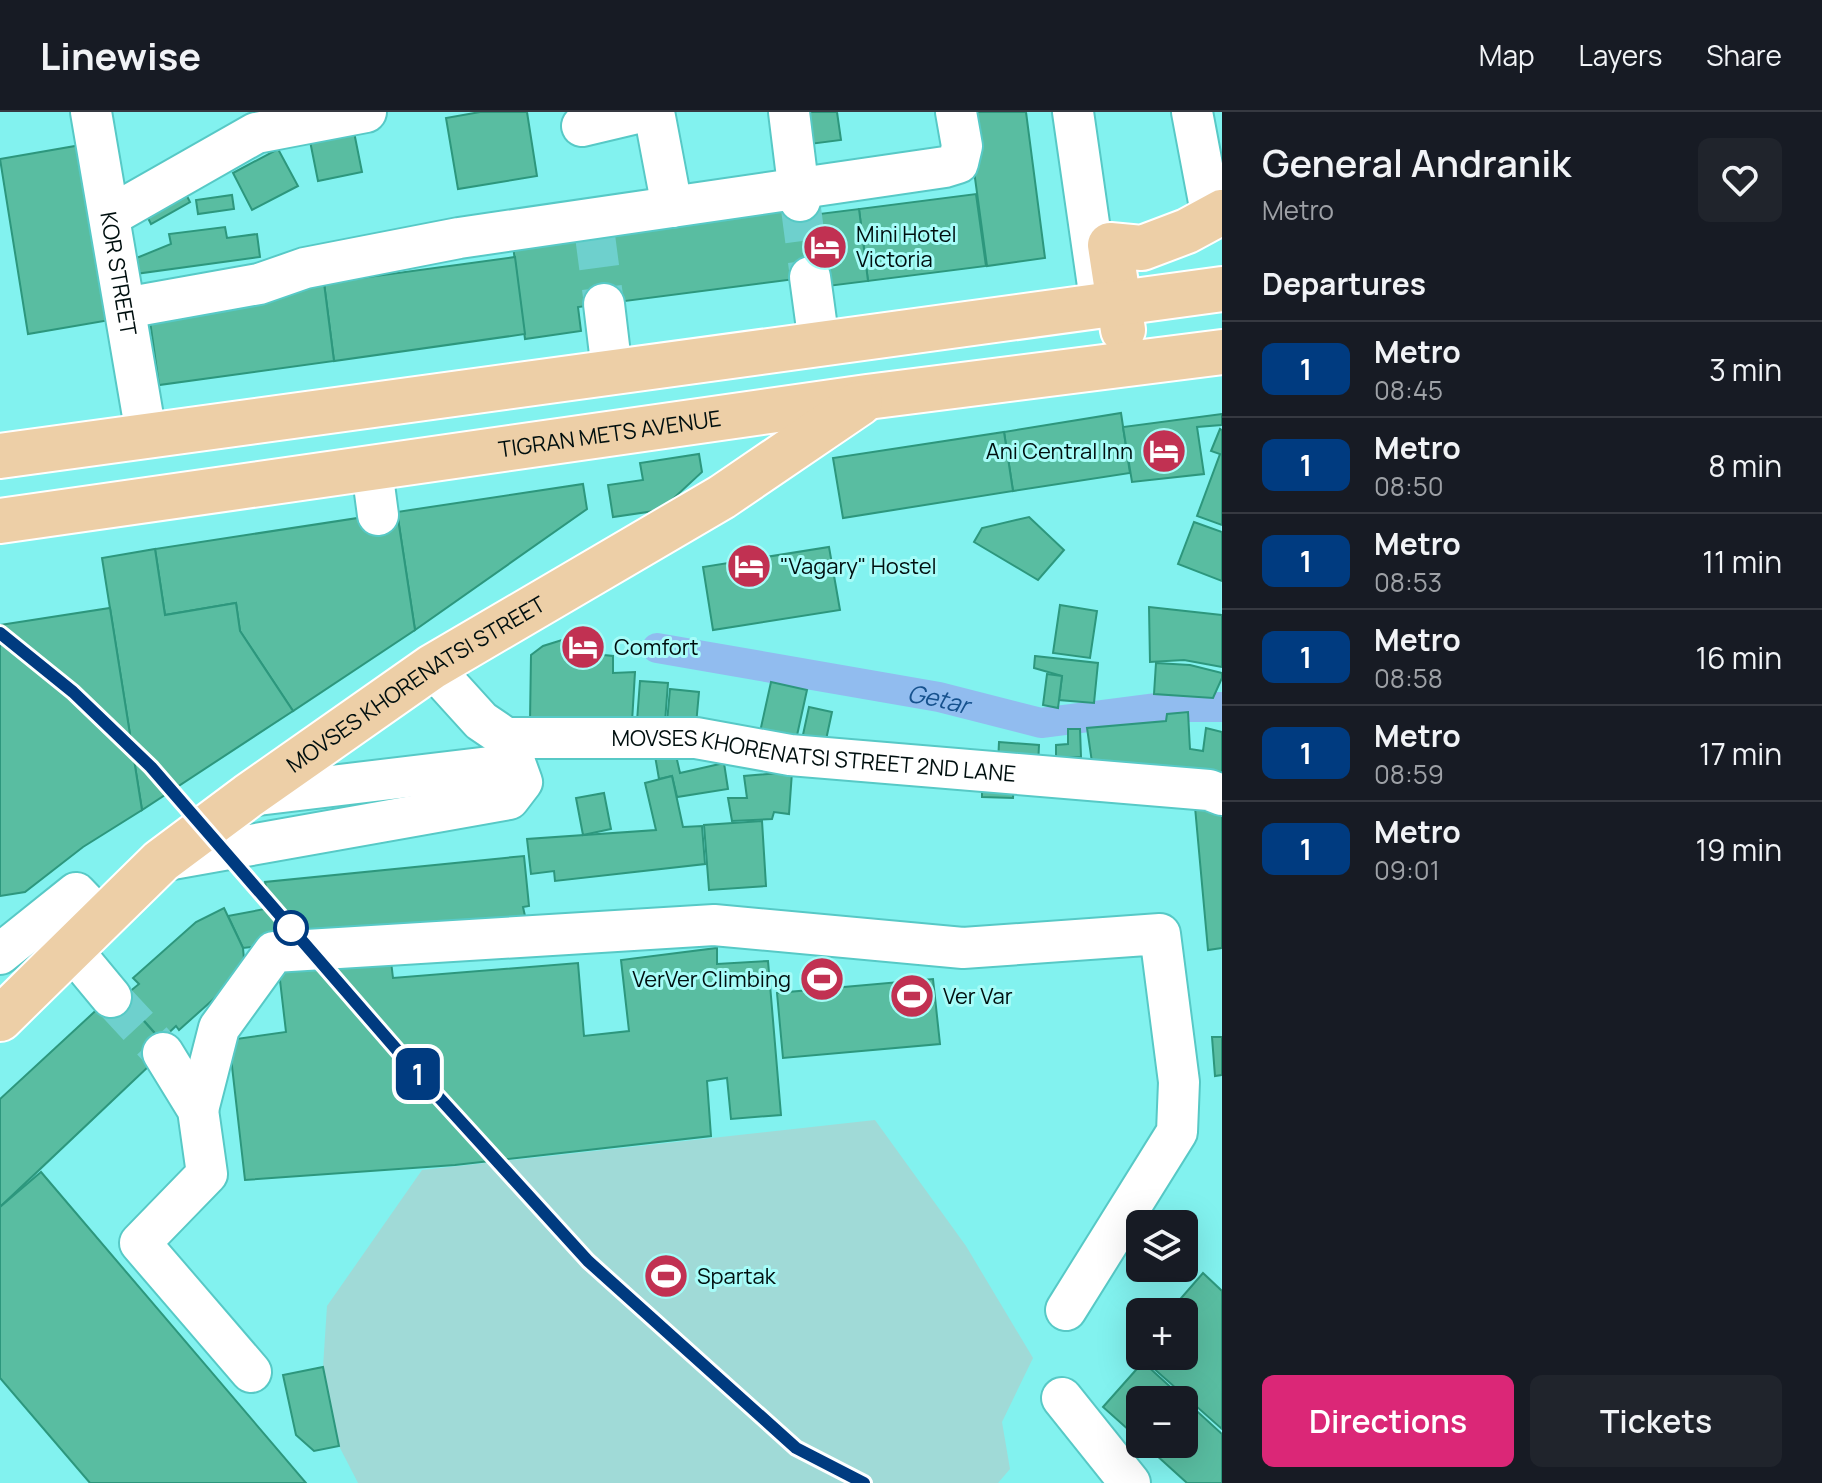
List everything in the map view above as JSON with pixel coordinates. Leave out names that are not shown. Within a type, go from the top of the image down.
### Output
[{"type":"main road","points":[[1110,304],[1219,223]]},
{"type":"main road","points":[[1119,365],[1110,304],[1110,245],[1142,248],[1219,223]]},
{"type":"main road","points":[[0,456],[1222,289]]},
{"type":"main road","name":"TIGRAN METS AVENUE","points":[[0,521],[867,397],[1222,352]]},
{"type":"main road","name":"MOVSES KHORENATSI STREET","points":[[0,1019],[161,861],[248,796],[432,667],[722,497],[867,397]]},
{"type":"street","name":"KOR STREET","points":[[91,112],[146,434]]},
{"type":"street","points":[[110,216],[256,133],[366,112]]},
{"type":"street","points":[[582,126],[642,112],[655,117],[672,207]]},
{"type":"street","points":[[789,112],[799,194]]},
{"type":"street","points":[[125,308],[259,284],[305,268],[459,238],[593,223],[672,207],[799,194],[958,163],[962,146],[956,112]]},
{"type":"street","points":[[1073,112],[1110,304]]},
{"type":"street","points":[[1090,112],[1110,245]]},
{"type":"street","points":[[1192,112],[1219,223]]},
{"type":"street","points":[[810,277],[819,343]]},
{"type":"street","points":[[604,304],[612,371]]},
{"type":"street","points":[[372,470],[378,515]]},
{"type":"street","points":[[161,861],[509,799],[522,782],[510,751],[432,667]]},
{"type":"street","name":"MOVSES KHORENATSI STREET 2ND LANE","points":[[248,796],[510,751],[696,738],[790,755],[1209,790],[1222,795]]},
{"type":"street","points":[[0,954],[76,893],[101,919]]},
{"type":"street","points":[[251,1372],[140,1243],[207,1174],[198,1110],[219,1028],[274,952],[714,925],[963,948],[1160,934],[1179,1082],[1177,1132],[1066,1310]]},
{"type":"street","points":[[72,950],[111,997]]},
{"type":"street","points":[[163,1053],[198,1110]]},
{"type":"street","points":[[1062,1398],[1130,1483]]},
{"type":"shaded area","name":"Spartak","points":[[875,1120],[966,1246],[1033,1358],[1002,1422],[1010,1469],[998,1483],[358,1483],[339,1446],[323,1367],[327,1306],[422,1170]]},
{"type":"building","points":[[480,112],[527,112],[537,176],[458,189],[446,118]]},
{"type":"building","points":[[805,112],[837,112],[841,140],[810,144]]},
{"type":"building","points":[[966,112],[1026,112],[1045,258],[987,266]]},
{"type":"building","points":[[354,132],[362,172],[318,181],[310,141]]},
{"type":"building","points":[[81,145],[110,320],[28,334],[0,159]]},
{"type":"building","points":[[278,149],[298,186],[252,210],[233,173]]},
{"type":"building","points":[[183,188],[190,202],[151,224],[144,210]]},
{"type":"building","points":[[976,194],[986,266],[868,281],[859,209]]},
{"type":"building","points":[[232,195],[234,209],[198,214],[196,200]]},
{"type":"building","points":[[809,200],[819,276],[578,307],[581,331],[525,339],[512,238]]},
{"type":"building","points":[[859,209],[868,281],[820,287],[811,215]]},
{"type":"building","points":[[225,227],[227,238],[257,234],[260,257],[135,274],[134,259],[171,244],[169,234]]},
{"type":"building","points":[[515,257],[525,334],[334,361],[324,283]]},
{"type":"building","points":[[324,283],[334,361],[159,385],[148,307]]},
{"type":"building","points":[[1121,413],[1130,473],[1013,491],[1004,432]]},
{"type":"building","name":"Ani Central Inn","points":[[1222,414],[1222,425],[1197,427],[1204,474],[1132,482],[1123,427]]},
{"type":"building","points":[[1220,429],[1222,525],[1197,516],[1220,454],[1211,451]]},
{"type":"building","points":[[1004,432],[1013,491],[843,518],[833,458]]},
{"type":"building","points":[[699,454],[702,472],[661,510],[613,517],[608,485],[643,480],[640,463]]},
{"type":"building","points":[[583,484],[587,509],[415,630],[397,512]]},
{"type":"building","points":[[397,512],[415,630],[293,711],[240,631],[236,603],[165,615],[155,549]]},
{"type":"building","points":[[1029,517],[1064,550],[1038,580],[974,542],[982,528]]},
{"type":"building","points":[[1194,522],[1222,532],[1222,581],[1178,564]]},
{"type":"building","points":[[829,547],[840,610],[713,630],[703,567]]},
{"type":"building","points":[[155,549],[165,615],[236,603],[240,631],[293,711],[142,810],[102,558]]},
{"type":"building","points":[[1060,605],[1097,611],[1090,658],[1053,653]]},
{"type":"building","points":[[1149,607],[1222,615],[1222,667],[1184,660],[1150,662]]},
{"type":"building","points":[[110,608],[142,810],[83,847],[25,892],[0,896],[0,625]]},
{"type":"building","points":[[562,640],[593,643],[604,650],[604,655],[613,656],[613,673],[635,672],[632,722],[530,722],[531,655],[543,646]]},
{"type":"building","points":[[1035,656],[1098,663],[1094,703],[1059,700],[1062,676],[1034,668]]},
{"type":"building","points":[[1156,663],[1190,665],[1222,673],[1222,678],[1213,698],[1154,694]]},
{"type":"building","points":[[1047,674],[1062,676],[1058,708],[1043,705]]},
{"type":"building","points":[[640,681],[668,683],[665,722],[637,721]]},
{"type":"building","points":[[771,682],[807,690],[796,740],[760,732]]},
{"type":"building","points":[[670,689],[699,692],[696,725],[667,722]]},
{"type":"building","points":[[809,707],[832,712],[824,749],[801,744]]},
{"type":"building","points":[[1188,712],[1190,749],[1203,751],[1206,728],[1222,732],[1222,785],[1093,769],[1087,728],[1166,721],[1167,714]]},
{"type":"building","points":[[1068,729],[1080,729],[1081,757],[1056,758],[1056,745],[1068,744]]},
{"type":"building","points":[[999,742],[1039,745],[1038,766],[998,764]]},
{"type":"building","points":[[654,750],[675,751],[680,773],[724,763],[728,789],[677,797],[672,776],[659,779]]},
{"type":"building","points":[[792,772],[789,814],[774,812],[772,819],[732,821],[728,798],[747,798],[744,776]]},
{"type":"building","points":[[672,776],[683,827],[702,826],[705,864],[555,881],[554,871],[531,874],[527,839],[656,830],[645,783]]},
{"type":"building","points":[[982,782],[1014,783],[1013,798],[982,797]]},
{"type":"building","points":[[604,793],[611,829],[583,835],[576,798]]},
{"type":"building","points":[[1222,806],[1222,948],[1208,950],[1195,807]]},
{"type":"building","points":[[762,821],[766,886],[709,890],[704,825]]},
{"type":"building","points":[[524,856],[529,906],[523,907],[525,916],[243,948],[228,916],[270,908],[265,882]]},
{"type":"building","points":[[224,908],[243,948],[245,971],[179,1030],[176,1026],[161,1040],[123,997],[139,984],[133,978],[196,922]]},
{"type":"building","points":[[717,948],[717,964],[768,961],[781,1115],[731,1119],[727,1078],[707,1081],[711,1136],[455,1165],[245,1180],[229,1040],[286,1032],[278,963],[390,953],[393,978],[578,963],[584,1036],[629,1031],[621,960]]},
{"type":"building","points":[[933,979],[940,1044],[783,1058],[777,993]]},
{"type":"building","points":[[117,991],[168,1048],[0,1207],[0,1099]]},
{"type":"building","points":[[1212,1037],[1222,1037],[1222,1075],[1215,1076]]},
{"type":"building","points":[[41,1172],[306,1483],[90,1483],[0,1378],[0,1207]]},
{"type":"building","points":[[1203,1273],[1222,1291],[1222,1429],[1198,1408],[1198,1386],[1173,1386],[1155,1370],[1198,1370],[1198,1298],[1181,1298]]},
{"type":"building","points":[[323,1367],[339,1446],[314,1451],[296,1435],[283,1375]]},
{"type":"building","points":[[1136,1370],[1152,1370],[1169,1386],[1126,1386],[1126,1428],[1103,1407]]},
{"type":"building","points":[[1198,1412],[1222,1434],[1222,1483],[1187,1483],[1159,1458],[1198,1458]]},
{"type":"waterway","name":"Getar","points":[[657,648],[939,697],[1041,723],[1165,707],[1222,707]]},
{"type":"tunnel","points":[[800,201],[810,277]]},
{"type":"tunnel","points":[[594,228],[604,304]]},
{"type":"tunnel","points":[[111,997],[163,1053]]},
{"type":"metro line","name":"1","points":[[0,633],[73,692],[151,767],[424,1081],[588,1261],[796,1448],[864,1483]]},
{"type":"place","name":"Mini Hotel Victoria","points":[[825,247]]},
{"type":"place","name":"Ani Central Inn","points":[[1164,451]]},
{"type":"place","name":"\"Vagary\" Hostel","points":[[749,566]]},
{"type":"place","name":"Comfort","points":[[583,647]]},
{"type":"place","name":"VerVer Climbing","points":[[822,979]]},
{"type":"place","name":"Ver Var","points":[[912,996]]},
{"type":"place","name":"Spartak","points":[[666,1276]]}]
